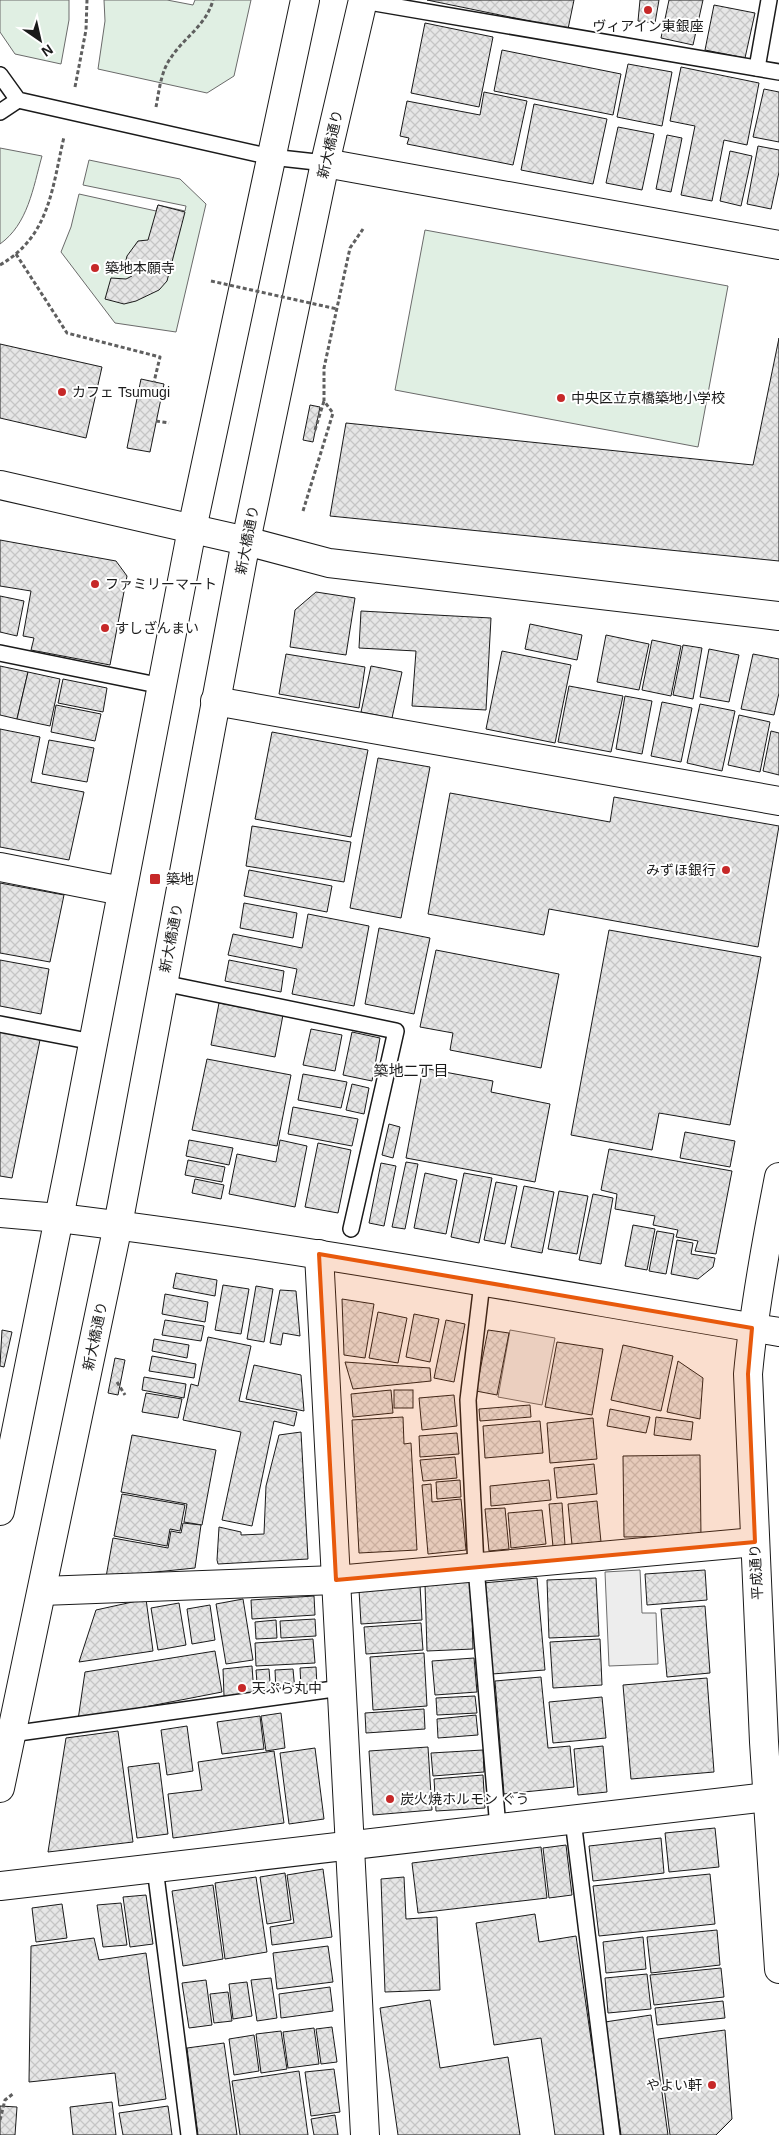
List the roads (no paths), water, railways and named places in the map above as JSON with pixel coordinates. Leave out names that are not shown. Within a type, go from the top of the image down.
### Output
[{"type":"street","points":[[0,1511],[59,1218],[192,529],[305,0]]},
{"type":"street","name":"新大橋通り","points":[[0,1788],[118,1225],[246,541],[325,163],[363,1]]},
{"type":"street","points":[[325,163],[779,245]]},
{"type":"street","points":[[0,485],[246,541],[329,563],[779,616]]},
{"type":"street","points":[[215,701],[779,801]]},
{"type":"street","points":[[0,867],[122,891]]},
{"type":"street","name":"平成通り","points":[[779,1177],[752,1328],[748,1374],[755,1542],[771,1742],[767,1797],[779,1969]]},
{"type":"street","points":[[0,1213],[118,1225],[319,1254],[779,1332]]},
{"type":"street","points":[[319,1254],[365,2135]]},
{"type":"street","points":[[42,1590],[336,1580],[755,1542]]},
{"type":"street","points":[[0,1886],[767,1797]]},
{"type":"lane","points":[[757,68],[768,0]]},
{"type":"lane","points":[[363,1],[779,72]]},
{"type":"lane","points":[[0,75],[18,100],[271,157],[325,163]]},
{"type":"lane","points":[[0,112],[18,100]]},
{"type":"lane","points":[[0,653],[162,686]]},
{"type":"lane","points":[[162,983],[396,1032],[351,1229]]},
{"type":"lane","points":[[0,1024],[93,1042]]},
{"type":"lane","points":[[482,1283],[468,1400],[476,1567],[498,1828]]},
{"type":"lane","points":[[11,1734],[341,1688]]},
{"type":"lane","points":[[573,1820],[612,2135]]},
{"type":"lane","points":[[155,1868],[188,2135]]},
{"type":"place","name":"ヴィアイン東銀座","points":[[648,10]]},
{"type":"place","name":"築地本願寺","points":[[95,268]]},
{"type":"place","name":"カフェ Tsumugi","points":[[62,392]]},
{"type":"place","name":"中央区立京橋築地小学校","points":[[561,398]]},
{"type":"place","name":"ファミリーマート","points":[[95,584]]},
{"type":"place","name":"すしざんまい","points":[[105,628]]},
{"type":"place","name":"みずほ銀行","points":[[726,870]]},
{"type":"place","name":"築地","points":[[155,879]]},
{"type":"place","name":"天ぷら丸中","points":[[242,1688]]},
{"type":"place","name":"炭火焼ホルモン ぐう","points":[[390,1799]]},
{"type":"place","name":"やよい軒","points":[[712,2085]]},
{"type":"district","name":"築地二丁目","points":[[411,1071]]}]
